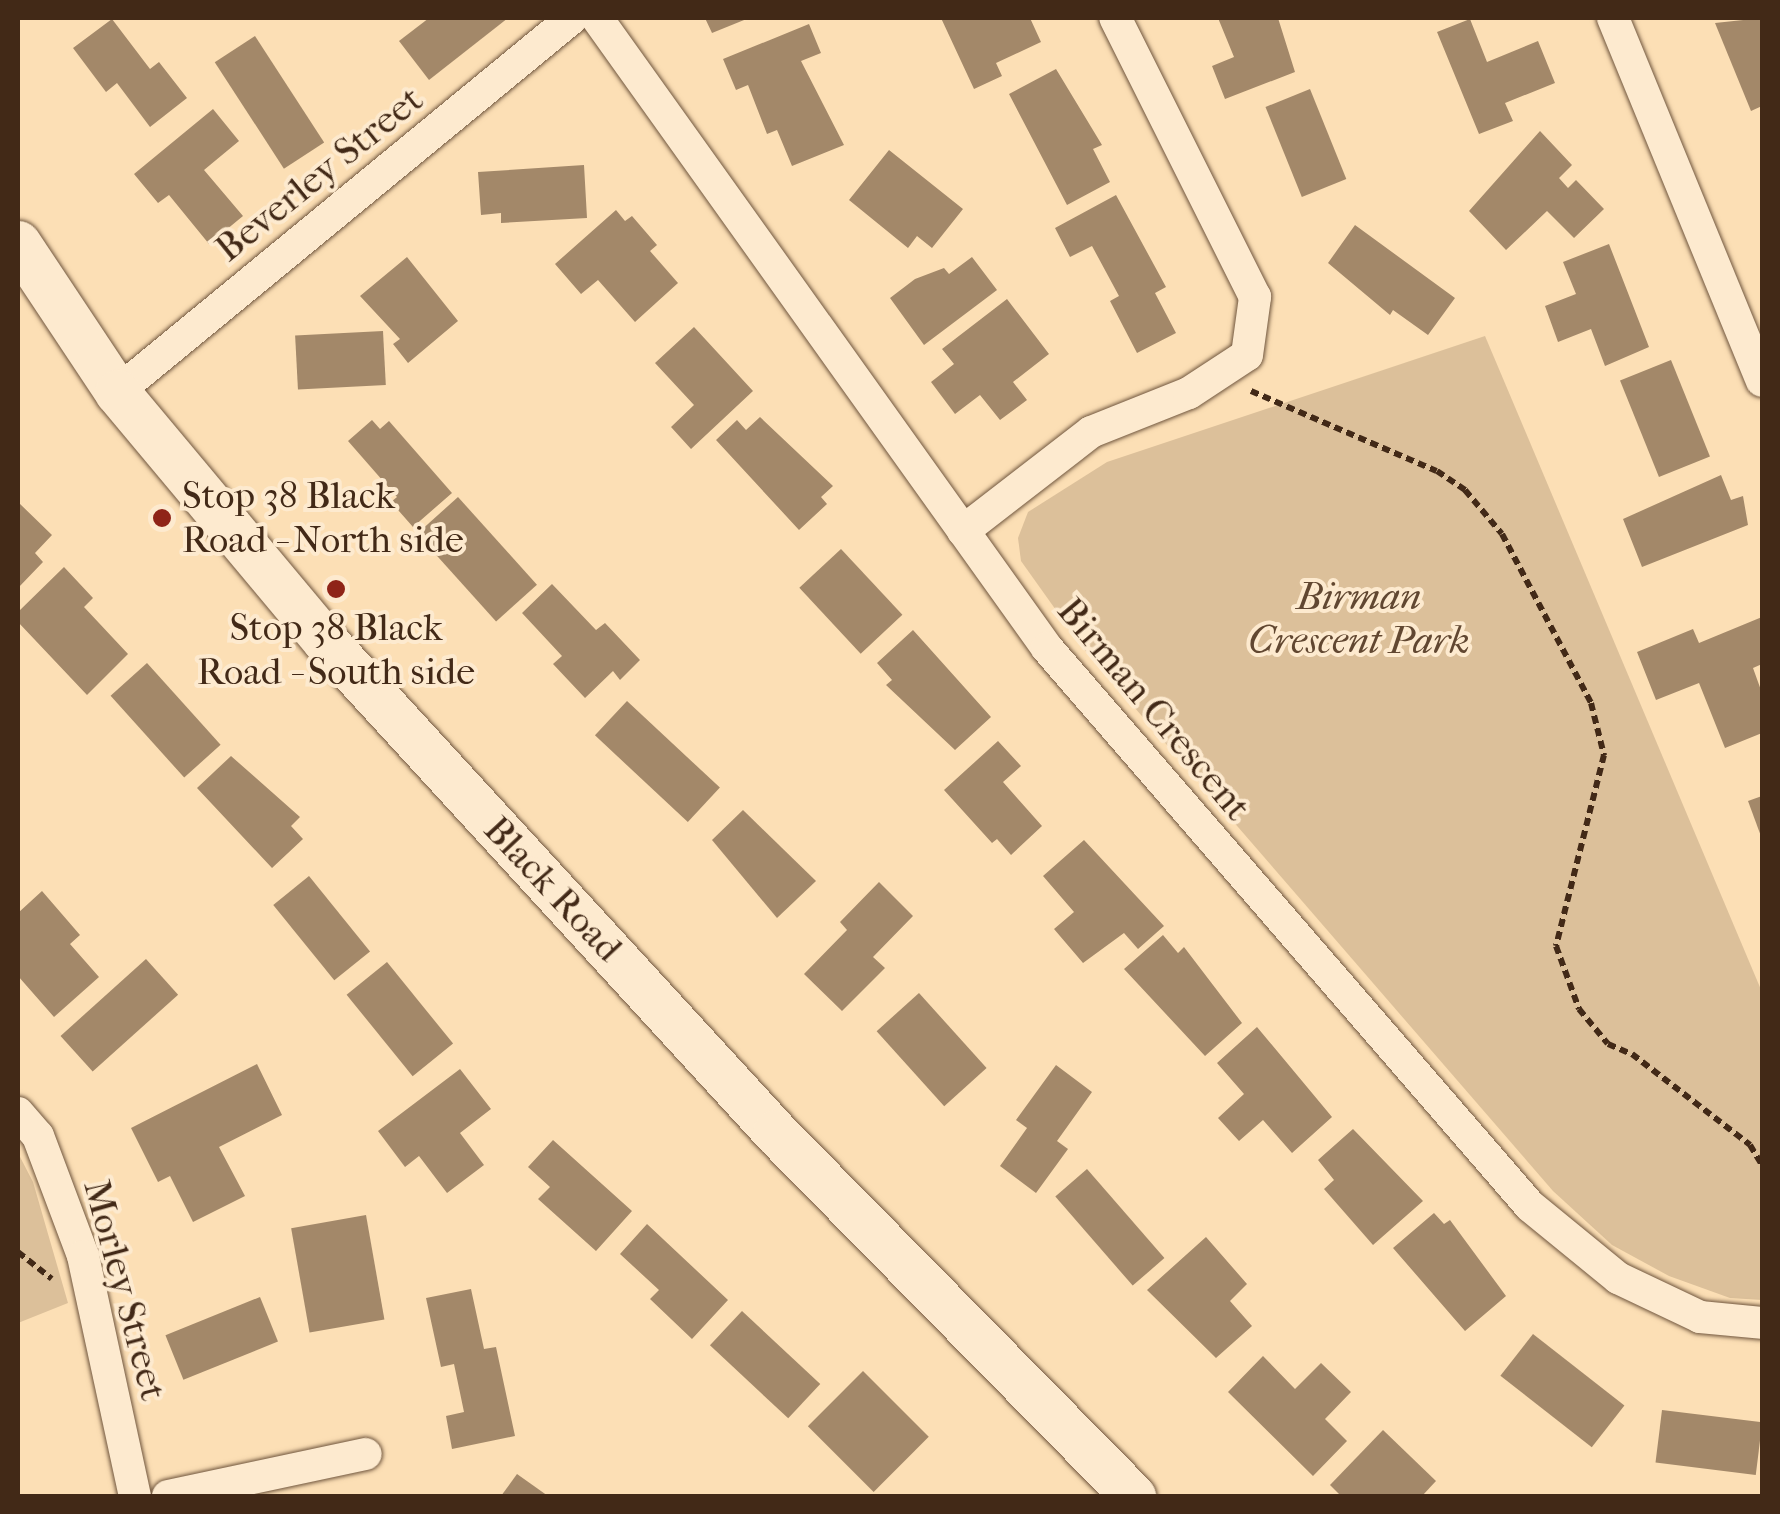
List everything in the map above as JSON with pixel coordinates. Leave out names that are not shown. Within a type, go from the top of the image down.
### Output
[{"type":"main road","name":"Black Road","points":[[18,243],[117,392],[324,640],[776,1132],[1133,1496]]},
{"type":"street","name":"Beverley Street","points":[[117,392],[572,18]]},
{"type":"street","name":"Birman Crescent","points":[[597,18],[963,531],[1085,694],[1530,1206],[1618,1278],[1700,1317],[1762,1323]]},
{"type":"street","points":[[963,531],[1091,432],[1226,374],[1247,355],[1255,298],[1115,18]]},
{"type":"street","points":[[1612,18],[1762,380]]},
{"type":"street","name":"Morley Street","points":[[18,1113],[38,1136],[83,1256],[135,1496]]},
{"type":"street","points":[[168,1496],[366,1454]]},
{"type":"path","points":[[1226,374],[1437,471],[1465,490],[1502,534],[1591,703],[1604,754],[1556,946],[1579,1009],[1608,1044],[1632,1054],[1738,1136],[1762,1165]]},
{"type":"green space","name":"Birman Crescent Park","points":[[1485,336],[1762,992],[1762,1300],[1730,1298],[1669,1276],[1612,1245],[1553,1191],[1083,648],[1021,561],[1018,538],[1028,512],[1107,462]]},
{"type":"green space","points":[[18,1153],[33,1182],[68,1303],[18,1323]]},
{"type":"building","points":[[429,18],[508,18],[429,80],[399,41]]},
{"type":"building","points":[[705,18],[749,18],[712,33]]},
{"type":"building","points":[[941,18],[1030,18],[1041,42],[996,63],[1002,76],[974,89]]},
{"type":"building","points":[[1218,18],[1278,18],[1295,72],[1225,99],[1212,66],[1234,57]]},
{"type":"building","points":[[1762,18],[1762,106],[1751,111],[1715,23]]},
{"type":"building","points":[[112,19],[150,69],[159,62],[187,98],[150,127],[117,83],[106,92],[73,48]]},
{"type":"building","points":[[1470,19],[1487,62],[1538,41],[1555,83],[1505,103],[1513,121],[1479,134],[1437,32]]},
{"type":"building","points":[[809,24],[821,53],[801,61],[844,145],[792,166],[777,130],[767,134],[748,85],[736,90],[723,59]]},
{"type":"building","points":[[255,36],[324,143],[284,169],[215,62]]},
{"type":"building","points":[[1056,69],[1102,145],[1093,149],[1110,182],[1067,205],[1009,94]]},
{"type":"building","points":[[1310,89],[1346,179],[1302,197],[1265,107]]},
{"type":"building","points":[[213,109],[239,141],[204,170],[243,216],[209,244],[169,195],[158,203],[134,174]]},
{"type":"building","points":[[1540,131],[1572,165],[1559,178],[1568,188],[1576,180],[1604,209],[1574,238],[1547,211],[1506,250],[1469,211]]},
{"type":"building","points":[[889,150],[963,209],[932,248],[917,236],[908,248],[849,200]]},
{"type":"building","points":[[584,165],[587,218],[501,223],[501,213],[481,215],[478,172]]},
{"type":"building","points":[[1116,195],[1166,287],[1155,293],[1176,333],[1137,353],[1110,301],[1119,296],[1092,246],[1070,257],[1055,228]]},
{"type":"building","points":[[616,210],[625,221],[632,216],[657,245],[650,251],[678,283],[635,322],[598,280],[581,294],[555,264]]},
{"type":"building","points":[[1355,225],[1455,298],[1428,335],[1393,310],[1390,315],[1328,263]]},
{"type":"building","points":[[1609,244],[1649,347],[1605,366],[1591,329],[1558,342],[1545,306],[1576,294],[1563,262]]},
{"type":"building","points":[[407,257],[458,321],[408,363],[393,344],[400,339],[360,296]]},
{"type":"building","points":[[972,257],[997,290],[924,345],[890,298],[915,279],[944,268],[949,274]]},
{"type":"building","points":[[1007,299],[1049,354],[1013,382],[1027,400],[1000,420],[980,395],[955,414],[931,382],[954,364],[942,349]]},
{"type":"building","points":[[694,327],[753,391],[691,449],[671,427],[694,405],[655,363]]},
{"type":"building","points":[[383,331],[386,385],[298,390],[295,336]]},
{"type":"building","points":[[1671,360],[1710,456],[1659,477],[1620,381]]},
{"type":"building","points":[[760,417],[833,486],[821,497],[827,504],[799,530],[716,440],[737,420],[746,430]]},
{"type":"building","points":[[372,420],[380,429],[389,421],[452,493],[413,527],[391,502],[397,497],[348,441]]},
{"type":"building","points":[[1721,475],[1731,500],[1743,496],[1748,525],[1642,567],[1623,519]]},
{"type":"building","points":[[458,497],[537,585],[496,621],[417,534]]},
{"type":"building","points":[[18,502],[52,535],[35,553],[43,562],[18,588]]},
{"type":"building","points":[[841,549],[902,615],[861,654],[799,588]]},
{"type":"building","points":[[64,567],[93,598],[84,607],[128,654],[87,695],[18,622],[18,612]]},
{"type":"building","points":[[552,584],[596,630],[605,623],[640,660],[620,680],[613,671],[585,698],[553,664],[562,656],[522,613]]},
{"type":"building","points":[[1762,617],[1762,664],[1753,668],[1762,693],[1762,733],[1725,748],[1699,683],[1656,700],[1637,652],[1693,629],[1699,643]]},
{"type":"building","points":[[913,630],[991,717],[955,750],[886,685],[892,680],[877,663]]},
{"type":"building","points":[[147,663],[221,745],[184,778],[111,696]]},
{"type":"building","points":[[627,701],[720,788],[688,822],[595,735]]},
{"type":"building","points":[[998,741],[1021,766],[1003,782],[1042,826],[1011,855],[997,839],[992,843],[944,790]]},
{"type":"building","points":[[231,756],[300,817],[291,826],[303,839],[272,868],[197,788]]},
{"type":"building","points":[[1762,796],[1762,839],[1748,801]]},
{"type":"building","points":[[743,810],[816,881],[777,918],[712,840]]},
{"type":"building","points":[[1084,840],[1164,926],[1138,949],[1124,933],[1083,963],[1054,929],[1074,912],[1043,876]]},
{"type":"building","points":[[309,876],[370,951],[334,980],[273,905]]},
{"type":"building","points":[[879,882],[913,916],[873,957],[885,968],[842,1011],[804,974],[847,930],[840,922]]},
{"type":"building","points":[[42,891],[80,935],[70,944],[99,977],[54,1017],[18,976],[18,913]]},
{"type":"building","points":[[1163,935],[1178,953],[1184,947],[1242,1023],[1205,1056],[1124,969]]},
{"type":"building","points":[[146,959],[178,995],[93,1072],[61,1036]]},
{"type":"building","points":[[387,962],[453,1044],[413,1076],[347,995]]},
{"type":"building","points":[[919,993],[987,1068],[944,1106],[877,1031]]},
{"type":"building","points":[[1257,1027],[1332,1117],[1292,1153],[1263,1120],[1239,1141],[1218,1118],[1244,1094],[1217,1063]]},
{"type":"building","points":[[257,1064],[282,1115],[219,1147],[245,1196],[193,1222],[170,1176],[158,1182],[131,1128]]},
{"type":"building","points":[[1056,1065],[1092,1092],[1057,1141],[1068,1149],[1036,1193],[1000,1166],[1027,1128],[1016,1120]]},
{"type":"building","points":[[460,1069],[491,1109],[460,1133],[484,1165],[447,1193],[419,1156],[405,1167],[378,1131]]},
{"type":"building","points":[[1353,1129],[1423,1201],[1373,1245],[1324,1189],[1334,1180],[1318,1160]]},
{"type":"building","points":[[553,1140],[632,1211],[596,1251],[538,1199],[550,1187],[528,1167]]},
{"type":"building","points":[[1087,1169],[1164,1258],[1133,1286],[1055,1197]]},
{"type":"building","points":[[1434,1213],[1444,1224],[1450,1220],[1506,1296],[1465,1331],[1393,1248]]},
{"type":"building","points":[[366,1215],[384,1319],[310,1333],[291,1228]]},
{"type":"building","points":[[647,1224],[728,1300],[692,1339],[650,1299],[659,1290],[620,1254]]},
{"type":"building","points":[[1206,1237],[1247,1284],[1230,1301],[1252,1326],[1216,1358],[1147,1290]]},
{"type":"building","points":[[471,1289],[484,1349],[496,1347],[515,1436],[452,1449],[446,1416],[464,1412],[454,1364],[441,1367],[426,1298]]},
{"type":"building","points":[[260,1297],[278,1342],[183,1380],[165,1335]]},
{"type":"building","points":[[742,1311],[820,1384],[788,1418],[710,1345]]},
{"type":"building","points":[[1533,1334],[1624,1405],[1592,1447],[1500,1376]]},
{"type":"building","points":[[1263,1356],[1295,1389],[1321,1363],[1351,1392],[1325,1419],[1347,1441],[1313,1476],[1228,1392]]},
{"type":"building","points":[[863,1371],[929,1437],[874,1492],[808,1426]]},
{"type":"building","points":[[1662,1410],[1762,1422],[1756,1475],[1656,1463]]},
{"type":"building","points":[[1383,1430],[1436,1481],[1422,1496],[1341,1496],[1330,1485]]},
{"type":"building","points":[[517,1474],[548,1496],[501,1496]]},
{"type":"place","name":"Stop 38 Black Road - North side","points":[[162,518]]},
{"type":"place","name":"Stop 38 Black Road - South side","points":[[336,589]]}]
